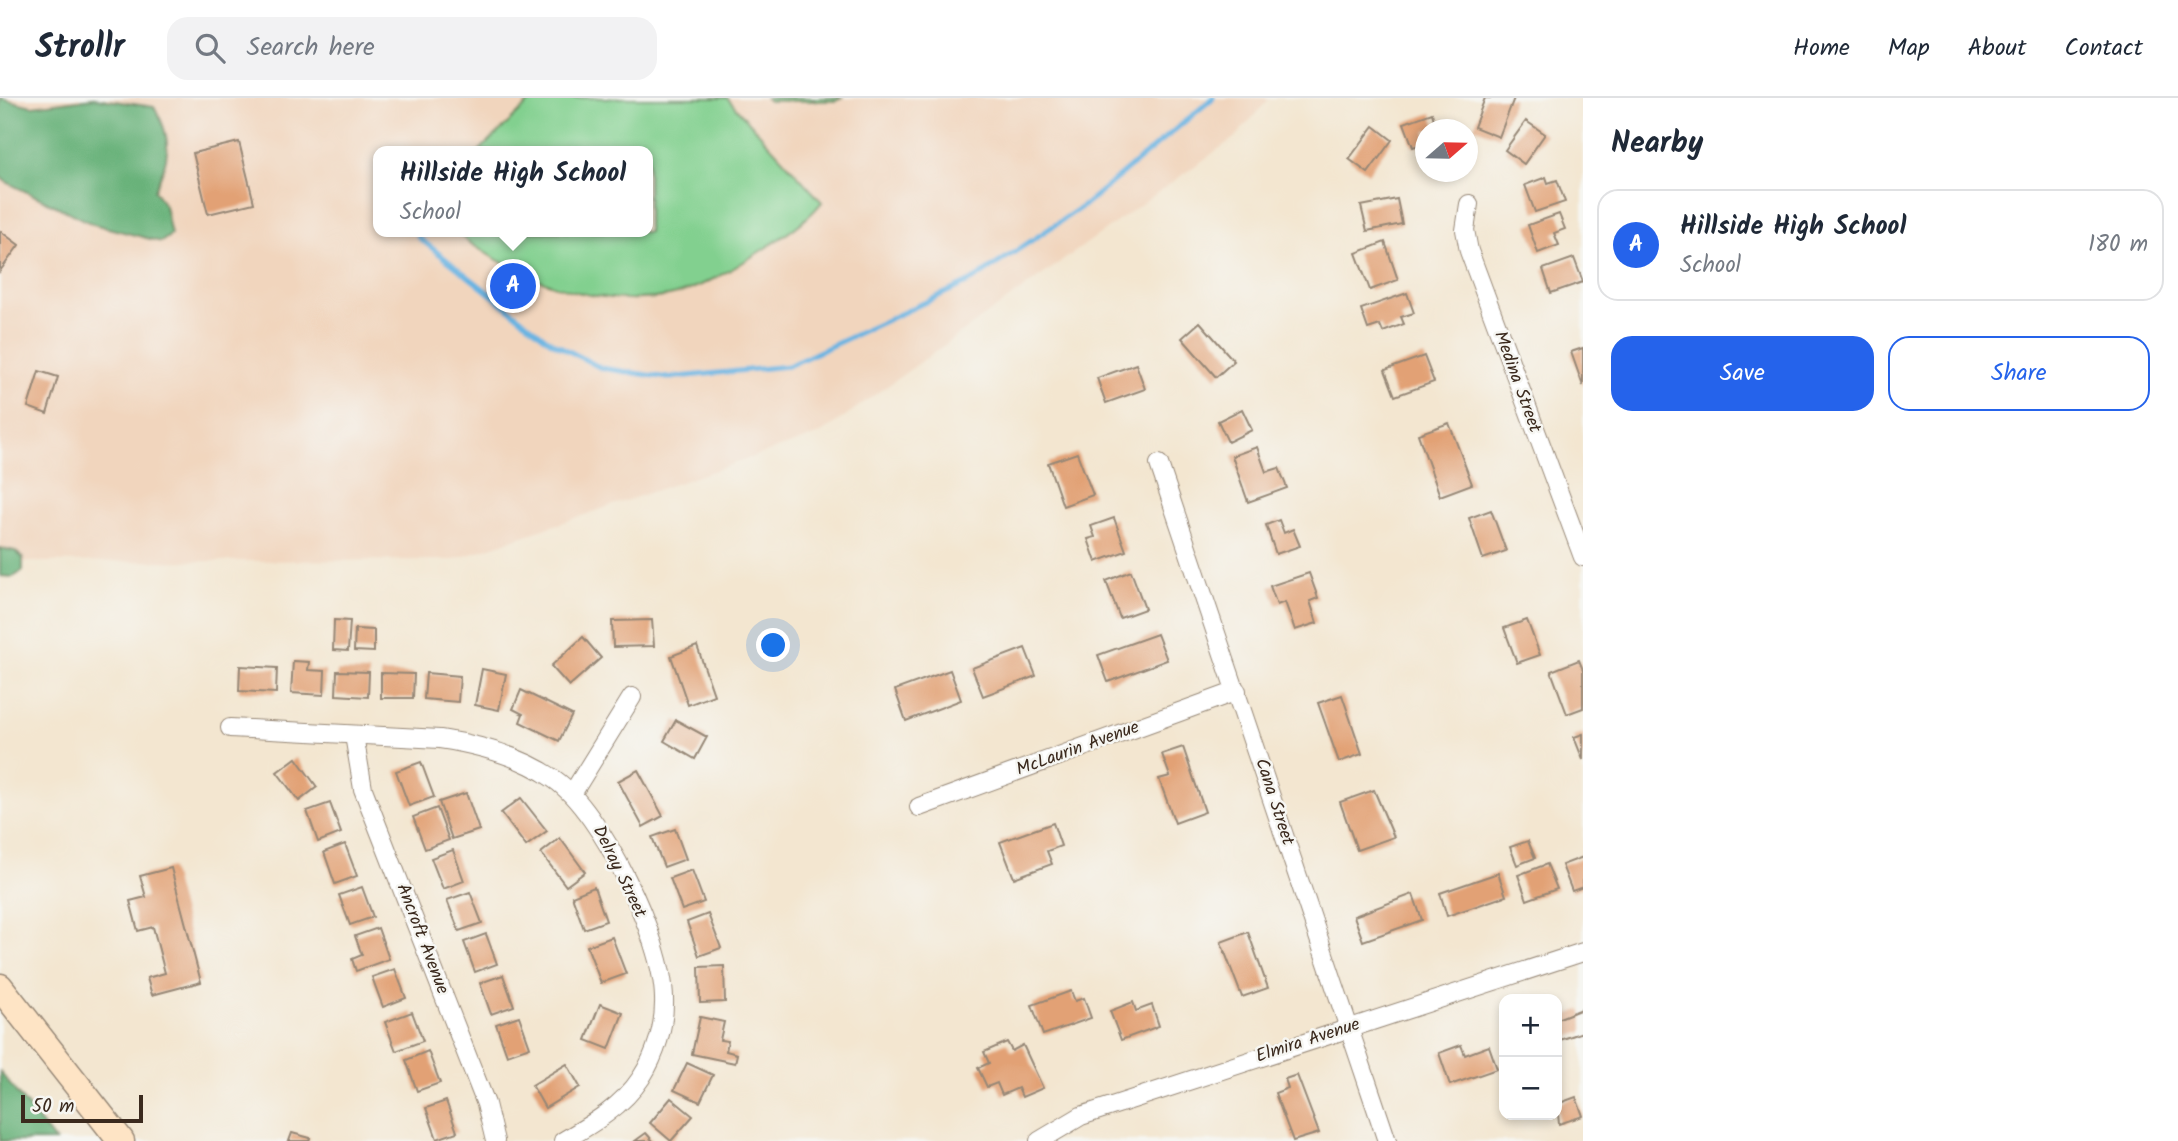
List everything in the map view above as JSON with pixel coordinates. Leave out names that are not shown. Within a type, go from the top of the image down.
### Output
[{"type":"main road","points":[[0,987],[121,1141]]},
{"type":"street","name":"Medina Street","points":[[1469,204],[1465,230],[1469,251],[1583,557]]},
{"type":"street","name":"Cana Street","points":[[1159,464],[1387,1141]]},
{"type":"street","name":"McLaurin Avenue","points":[[919,807],[1237,691]]},
{"type":"street","points":[[572,794],[632,696]]},
{"type":"street","name":"Delray Street","points":[[230,728],[473,744],[534,768],[572,794],[606,839],[627,882],[661,970],[664,1015],[659,1038],[641,1078],[606,1114],[563,1141]]},
{"type":"street","name":"Ancroft Avenue","points":[[354,735],[363,789],[486,1104],[495,1141]]},
{"type":"street","name":"Elmira Avenue","points":[[1039,1141],[1081,1116],[1583,952]]},
{"type":"shaded area","points":[[0,98],[1270,98],[1234,138],[820,434],[453,560],[0,562]]},
{"type":"green space","points":[[0,98],[32,106],[94,98],[154,107],[164,129],[167,149],[163,169],[154,190],[165,206],[171,235],[161,242],[93,224],[6,182],[0,177]]},
{"type":"green space","points":[[534,98],[727,98],[822,202],[791,231],[747,260],[690,289],[669,296],[641,299],[584,294],[529,276],[462,237],[653,237],[653,146],[484,146]]},
{"type":"green space","points":[[766,98],[841,98],[836,101],[769,101]]},
{"type":"green space","points":[[0,548],[15,551],[23,558],[23,571],[13,577],[0,576]]},
{"type":"green space","points":[[0,1072],[55,1141],[0,1141]]},
{"type":"building","points":[[1485,98],[1514,98],[1499,137],[1478,129],[1477,119]]},
{"type":"building","points":[[1432,113],[1434,119],[1415,119]]},
{"type":"building","points":[[1415,119],[1415,146],[1413,147],[1404,123]]},
{"type":"building","points":[[1526,121],[1545,134],[1524,164],[1505,150]]},
{"type":"building","points":[[1374,126],[1392,140],[1368,173],[1349,159]]},
{"type":"building","points":[[239,142],[254,203],[208,214],[193,153]]},
{"type":"building","points":[[1546,177],[1548,183],[1557,180],[1565,202],[1535,212],[1525,185]]},
{"type":"building","points":[[1397,199],[1402,224],[1367,231],[1361,206]]},
{"type":"building","points":[[1559,214],[1565,229],[1554,233],[1559,245],[1538,253],[1528,225]]},
{"type":"building","points":[[0,231],[19,245],[0,271]]},
{"type":"building","points":[[1385,242],[1398,280],[1370,290],[1356,253]]},
{"type":"building","points":[[1574,258],[1583,282],[1551,293],[1543,269]]},
{"type":"building","points":[[1407,293],[1414,313],[1401,317],[1404,324],[1383,332],[1380,325],[1368,329],[1361,309]]},
{"type":"building","points":[[1200,322],[1234,361],[1216,377],[1182,338]]},
{"type":"building","points":[[1583,348],[1583,386],[1571,352]]},
{"type":"building","points":[[1424,356],[1434,382],[1395,396],[1385,370]]},
{"type":"building","points":[[1136,364],[1145,389],[1106,403],[1097,378]]},
{"type":"building","points":[[39,371],[58,377],[47,414],[28,407]]},
{"type":"building","points":[[1242,409],[1252,430],[1228,442],[1218,421]]},
{"type":"building","points":[[1449,423],[1472,484],[1440,496],[1418,434]]},
{"type":"building","points":[[1257,447],[1266,472],[1279,468],[1287,488],[1248,502],[1232,456]]},
{"type":"building","points":[[1077,453],[1093,495],[1063,506],[1048,463]]},
{"type":"building","points":[[1491,510],[1506,551],[1483,559],[1469,518]]},
{"type":"building","points":[[1114,518],[1126,551],[1096,562],[1088,539],[1095,537],[1091,526]]},
{"type":"building","points":[[1279,520],[1284,533],[1293,529],[1300,546],[1276,554],[1266,525]]},
{"type":"building","points":[[1131,571],[1145,609],[1120,618],[1106,581]]},
{"type":"building","points":[[1309,573],[1318,598],[1310,601],[1317,623],[1295,630],[1285,602],[1277,605],[1270,586]]},
{"type":"building","points":[[334,620],[350,621],[348,651],[333,650]]},
{"type":"building","points":[[652,620],[654,646],[613,647],[612,621]]},
{"type":"building","points":[[1527,620],[1540,655],[1517,663],[1504,628]]},
{"type":"building","points":[[355,629],[374,630],[374,652],[354,651]]},
{"type":"building","points":[[1157,634],[1167,660],[1108,682],[1098,655]]},
{"type":"building","points":[[583,637],[601,658],[569,686],[551,666]]},
{"type":"building","points":[[697,646],[714,695],[688,705],[671,656]]},
{"type":"building","points":[[1025,648],[1036,676],[983,696],[972,668]]},
{"type":"building","points":[[1579,660],[1583,670],[1583,708],[1567,714],[1551,671]]},
{"type":"building","points":[[293,661],[309,662],[308,670],[325,671],[324,695],[291,693]]},
{"type":"building","points":[[240,666],[277,668],[276,693],[239,691]]},
{"type":"building","points":[[482,669],[506,674],[499,710],[475,705]]},
{"type":"building","points":[[950,670],[961,700],[906,721],[895,690]]},
{"type":"building","points":[[337,671],[369,672],[368,697],[336,695]]},
{"type":"building","points":[[381,673],[414,674],[413,698],[381,698]]},
{"type":"building","points":[[426,673],[460,676],[458,702],[424,699]]},
{"type":"building","points":[[521,690],[572,715],[559,741],[520,722],[523,714],[513,709]]},
{"type":"building","points":[[1342,695],[1362,754],[1339,762],[1318,703]]},
{"type":"building","points":[[676,720],[707,737],[695,759],[664,741]]},
{"type":"building","points":[[1583,734],[1583,760],[1574,737]]},
{"type":"building","points":[[1183,747],[1205,812],[1175,823],[1159,779],[1170,776],[1162,754]]},
{"type":"building","points":[[296,758],[317,787],[299,801],[277,772]]},
{"type":"building","points":[[421,762],[434,797],[409,806],[396,771]]},
{"type":"building","points":[[638,770],[663,816],[643,827],[618,781]]},
{"type":"building","points":[[1374,790],[1394,837],[1357,850],[1340,802]]},
{"type":"building","points":[[466,793],[479,830],[452,839],[439,802]]},
{"type":"building","points":[[521,798],[547,831],[526,846],[501,813]]},
{"type":"building","points":[[330,803],[341,833],[318,842],[307,811]]},
{"type":"building","points":[[437,808],[449,840],[425,849],[413,817]]},
{"type":"building","points":[[1053,823],[1061,846],[1047,851],[1052,864],[1014,878],[1000,842]]},
{"type":"building","points":[[675,829],[686,859],[664,867],[652,837]]},
{"type":"building","points":[[560,838],[585,872],[566,886],[541,853]]},
{"type":"building","points":[[1528,841],[1535,858],[1517,865],[1510,847]]},
{"type":"building","points":[[345,844],[357,876],[335,884],[324,852]]},
{"type":"building","points":[[453,850],[464,881],[443,889],[431,858]]},
{"type":"building","points":[[1583,857],[1583,887],[1572,891],[1562,865]]},
{"type":"building","points":[[1547,864],[1557,889],[1527,900],[1518,875]]},
{"type":"building","points":[[171,868],[201,982],[152,995],[147,978],[165,973],[153,927],[138,931],[130,901],[146,897],[140,876]]},
{"type":"building","points":[[692,870],[704,902],[682,910],[670,878]]},
{"type":"building","points":[[1498,873],[1506,896],[1447,916],[1440,893]]},
{"type":"building","points":[[362,887],[373,917],[350,925],[339,895]]},
{"type":"building","points":[[594,887],[606,921],[584,929],[572,896]]},
{"type":"building","points":[[470,892],[482,923],[459,931],[447,900]]},
{"type":"building","points":[[1413,894],[1422,920],[1363,941],[1354,916]]},
{"type":"building","points":[[708,914],[721,948],[699,956],[687,922]]},
{"type":"building","points":[[378,928],[389,959],[356,971],[352,959],[362,955],[355,936]]},
{"type":"building","points":[[1248,932],[1268,988],[1242,997],[1221,942]]},
{"type":"building","points":[[486,934],[497,964],[475,972],[464,942]]},
{"type":"building","points":[[612,937],[626,974],[601,983],[587,946]]},
{"type":"building","points":[[724,966],[725,1002],[700,1003],[699,967]]},
{"type":"building","points":[[395,969],[406,998],[383,1007],[372,977]]},
{"type":"building","points":[[503,975],[514,1006],[491,1014],[480,983]]},
{"type":"building","points":[[1071,991],[1075,1001],[1084,998],[1091,1018],[1043,1035],[1032,1005]]},
{"type":"building","points":[[1133,1002],[1136,1011],[1152,1005],[1159,1026],[1121,1040],[1110,1011]]},
{"type":"building","points":[[600,1004],[623,1013],[609,1049],[586,1040]]},
{"type":"building","points":[[1582,1009],[1583,1032],[1562,1039],[1562,1017]]},
{"type":"building","points":[[412,1012],[423,1041],[396,1051],[385,1022]]},
{"type":"building","points":[[519,1016],[530,1047],[507,1055],[496,1024]]},
{"type":"building","points":[[700,1017],[724,1022],[720,1040],[728,1041],[726,1051],[737,1054],[735,1063],[692,1054]]},
{"type":"building","points":[[1007,1042],[1012,1051],[1023,1045],[1043,1088],[1022,1097],[1018,1088],[1002,1095],[997,1083],[987,1087],[978,1068],[989,1063],[984,1052]]},
{"type":"building","points":[[1461,1045],[1465,1055],[1489,1046],[1497,1069],[1450,1085],[1439,1053]]},
{"type":"building","points":[[428,1051],[440,1083],[417,1091],[406,1060]]},
{"type":"building","points":[[687,1063],[713,1075],[700,1102],[674,1090]]},
{"type":"building","points":[[567,1064],[580,1087],[545,1108],[532,1085]]},
{"type":"building","points":[[1297,1075],[1319,1133],[1293,1141],[1275,1093],[1288,1088],[1285,1079]]},
{"type":"building","points":[[1576,1097],[1583,1116],[1559,1124],[1559,1120],[1562,1120],[1562,1102]]},
{"type":"building","points":[[671,1098],[693,1116],[671,1141],[650,1123]]},
{"type":"building","points":[[446,1101],[457,1132],[437,1139],[426,1108]]},
{"type":"building","points":[[292,1133],[310,1138],[309,1141],[289,1141]]},
{"type":"building","points":[[646,1133],[653,1141],[635,1141]]},
{"type":"waterway","points":[[418,237],[550,341],[601,368],[668,378],[788,366],[973,280],[1086,204],[1213,98]]},
{"type":"place","name":"Hillside High School","points":[[513,286]]}]
